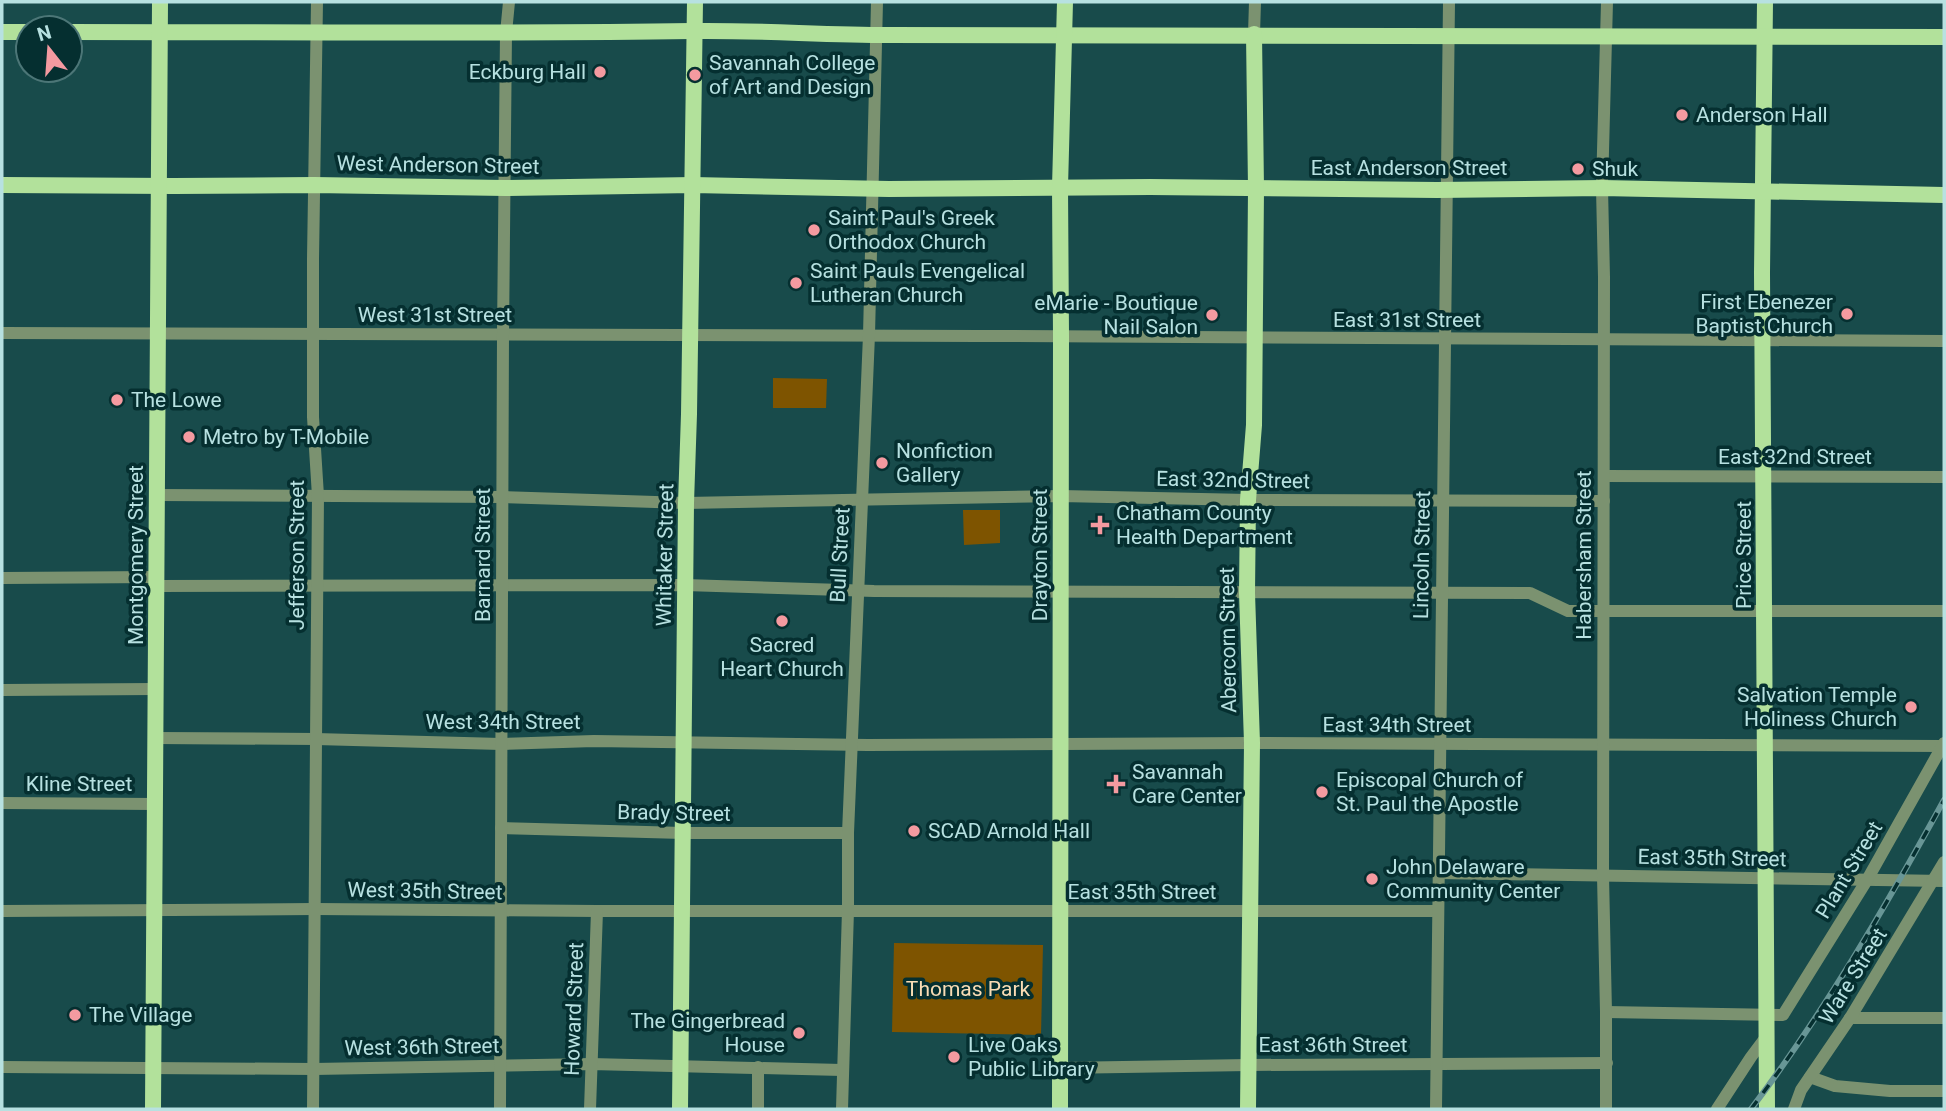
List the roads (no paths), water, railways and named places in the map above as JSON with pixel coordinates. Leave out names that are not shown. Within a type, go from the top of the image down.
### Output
[{"type":"main road","name":"Montgomery Street","points":[[153,1109],[160,2]]},
{"type":"main road","name":"Whitaker Street","points":[[680,1109],[686,503],[695,2]]},
{"type":"main road","name":"Drayton Street","points":[[1060,1109],[1060,187],[1065,2]]},
{"type":"main road","name":"Price Street","points":[[1765,2],[1763,340],[1767,878],[1775,1015],[1766,1037],[1767,1109]]},
{"type":"main road","points":[[84,32],[695,31],[877,34],[1944,37]]},
{"type":"main road","name":"Abercorn Street","points":[[1248,1109],[1252,743],[1247,659],[1247,593],[1248,500],[1254,425],[1254,34]]},
{"type":"main road","name":"West Anderson Street","points":[[2,185],[505,188],[693,185],[873,188]]},
{"type":"main road","name":"East Anderson Street","points":[[873,188],[1602,188],[1944,195]]},
{"type":"street","name":"Jefferson Street","points":[[313,1109],[318,496],[313,417],[317,2]]},
{"type":"street","name":"Barnard Street","points":[[500,1109],[503,335],[506,33],[509,2]]},
{"type":"street","name":"Bull Street","points":[[842,1109],[848,833],[869,335],[877,2]]},
{"type":"street","name":"Abercorn Street","points":[[1254,34],[1255,2]]},
{"type":"street","name":"Lincoln Street","points":[[1436,1109],[1449,2]]},
{"type":"street","name":"Habersham Street","points":[[1606,1109],[1602,188],[1607,2]]},
{"type":"street","name":"West 31st Street","points":[[2,333],[869,335]]},
{"type":"street","name":"East 31st Street","points":[[869,335],[1944,341]]},
{"type":"street","name":"East 32nd Street","points":[[1604,477],[1944,477]]},
{"type":"street","name":"East 32nd Street","points":[[157,495],[503,497],[686,503],[1061,496],[1248,500],[1604,501]]},
{"type":"street","points":[[2,578],[317,587],[685,585],[1061,592],[1530,593],[1568,611],[1944,611]]},
{"type":"street","points":[[2,690],[155,690]]},
{"type":"street","name":"West 34th Street","points":[[156,738],[501,744],[683,741],[851,744]]},
{"type":"street","name":"East 34th Street","points":[[851,744],[1944,745]]},
{"type":"street","name":"Plant Street","points":[[1775,1015],[1867,880],[1944,745]]},
{"type":"street","name":"Kline Street","points":[[2,803],[155,804]]},
{"type":"street","name":"Brady Street","points":[[501,828],[683,833],[848,833]]},
{"type":"street","name":"Ware Street","points":[[1794,1109],[1801,1090],[1939,881],[1944,862]]},
{"type":"street","name":"East 35th Street","points":[[1438,873],[1939,881]]},
{"type":"street","name":"West 35th Street","points":[[2,911],[848,910]]},
{"type":"street","name":"East 35th Street","points":[[848,910],[1437,911]]},
{"type":"street","name":"Howard Street","points":[[590,1109],[597,911]]},
{"type":"street","points":[[1606,1012],[1775,1015]]},
{"type":"street","points":[[1850,1018],[1944,1018]]},
{"type":"street","points":[[1717,1109],[1766,1037]]},
{"type":"street","name":"East 36th Street","points":[[1060,1068],[1607,1063]]},
{"type":"street","name":"West 36th Street","points":[[2,1067],[314,1069],[591,1064],[842,1070]]},
{"type":"street","points":[[758,1067],[758,1109]]},
{"type":"street","points":[[1810,1077],[1835,1086],[1890,1091],[1944,1091]]},
{"type":"railway","points":[[1751,1109],[1804,1035],[1853,958],[1944,800]]},
{"type":"place","name":"Eckburg Hall","points":[[600,72]]},
{"type":"place","name":"Savannah College of Art and Design","points":[[695,75]]},
{"type":"place","name":"Anderson Hall","points":[[1682,115]]},
{"type":"place","name":"Shuk","points":[[1578,169]]},
{"type":"place","name":"Saint Paul's Greek Orthodox Church","points":[[814,230]]},
{"type":"place","name":"Saint Pauls Evengelical Lutheran Church","points":[[796,283]]},
{"type":"place","name":"First Ebenezer Baptist Church","points":[[1847,314]]},
{"type":"place","name":"eMarie - Boutique Nail Salon","points":[[1212,315]]},
{"type":"place","name":"The Lowe","points":[[117,400]]},
{"type":"place","name":"Metro by T-Mobile","points":[[189,437]]},
{"type":"place","name":"Nonfiction Gallery","points":[[882,463]]},
{"type":"place","name":"Chatham County Health Department","points":[[1100,525]]},
{"type":"place","name":"Sacred Heart Church","points":[[782,621]]},
{"type":"place","name":"Salvation Temple Holiness Church","points":[[1911,707]]},
{"type":"place","name":"Savannah Care Center","points":[[1116,784]]},
{"type":"place","name":"Episcopal Church of St. Paul the Apostle","points":[[1322,792]]},
{"type":"place","name":"SCAD Arnold Hall","points":[[914,831]]},
{"type":"place","name":"John Delaware Community Center","points":[[1372,879]]},
{"type":"place","name":"The Village","points":[[75,1015]]},
{"type":"place","name":"The Gingerbread House","points":[[799,1033]]},
{"type":"place","name":"Live Oaks Public Library","points":[[954,1057]]},
{"type":"park label","name":"Thomas Park","points":[[968,989]]}]
